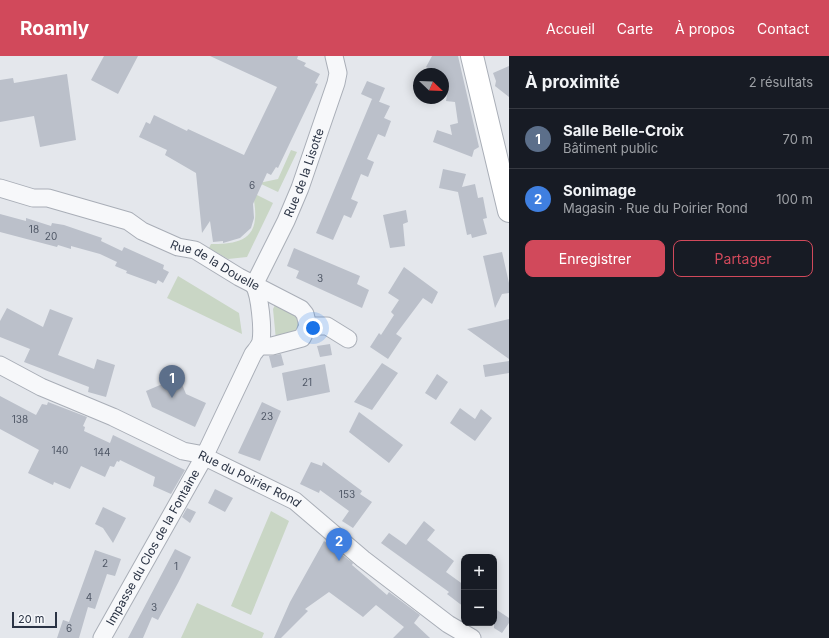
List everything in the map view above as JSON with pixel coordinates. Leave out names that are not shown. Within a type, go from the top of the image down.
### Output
[{"type":"main road","points":[[472,56],[509,211]]},
{"type":"street","name":"Rue de la Lisotte","points":[[254,285],[286,221],[323,121],[338,73],[334,56]]},
{"type":"street","name":"Rue de la Douelle","points":[[0,188],[33,198],[48,198],[128,221],[142,231],[178,247],[195,250],[254,285],[258,293],[261,330],[259,346],[253,354],[204,457]]},
{"type":"street","points":[[254,285],[301,309],[305,314],[308,326],[304,334],[298,340],[272,346],[259,346]]},
{"type":"street","points":[[308,326],[326,326],[348,339]]},
{"type":"street","name":"Rue du Poirier Rond","points":[[0,365],[41,387],[113,417],[183,451],[204,457],[295,501],[363,559],[448,624],[469,637]]},
{"type":"street","name":"Impasse du Clos de la Fontaine","points":[[102,638],[204,457]]},
{"type":"green space","points":[[291,150],[297,152],[278,192],[259,183],[278,179]]},
{"type":"green space","points":[[253,193],[273,203],[247,257],[228,259],[209,248],[211,244],[233,242],[250,233],[255,216]]},
{"type":"green space","points":[[178,276],[239,313],[242,334],[167,298]]},
{"type":"green space","points":[[277,301],[299,318],[300,331],[276,340],[273,309]]},
{"type":"green space","points":[[271,511],[289,521],[251,615],[231,606]]},
{"type":"green space","points":[[197,603],[264,633],[262,638],[181,638]]},
{"type":"building","points":[[104,56],[138,56],[118,94],[91,80]]},
{"type":"building","points":[[210,56],[298,56],[297,59],[306,63],[304,66],[320,74],[315,83],[318,84],[278,168],[276,167],[271,175],[267,173],[253,204],[254,218],[251,228],[240,238],[223,243],[223,241],[213,242],[210,221],[202,233],[196,173],[165,155],[167,150],[139,137],[146,122],[150,124],[154,115],[187,131],[188,129],[244,155],[277,87]]},
{"type":"building","points":[[432,56],[458,56],[479,147],[474,150],[472,157],[433,142],[437,130],[452,135],[450,125],[458,123],[455,102],[449,101],[449,68],[426,67]]},
{"type":"building","points":[[509,66],[509,97],[495,86],[496,81],[493,73]]},
{"type":"building","points":[[67,74],[76,140],[40,147],[34,116],[0,122],[0,80],[13,78],[14,83]]},
{"type":"building","points":[[367,81],[385,88],[379,102],[361,94]]},
{"type":"building","points":[[372,99],[390,106],[384,118],[391,121],[385,137],[378,134],[367,159],[374,162],[368,177],[361,174],[351,199],[358,202],[351,218],[344,215],[333,240],[316,233]]},
{"type":"building","points":[[443,169],[466,174],[462,187],[475,184],[478,198],[483,197],[487,218],[483,219],[487,234],[472,238],[471,234],[467,235],[458,192],[439,188]]},
{"type":"building","points":[[406,210],[408,222],[403,224],[405,246],[390,248],[383,215]]},
{"type":"building","points":[[0,214],[26,221],[26,218],[51,226],[52,223],[64,225],[102,238],[101,241],[122,251],[124,247],[164,265],[163,269],[169,272],[163,283],[158,280],[156,284],[126,273],[127,271],[115,266],[117,262],[100,254],[71,246],[71,249],[58,245],[57,247],[0,232]]},
{"type":"building","points":[[294,248],[360,276],[357,284],[369,290],[362,308],[296,278],[299,271],[287,266]]},
{"type":"building","points":[[502,252],[509,283],[509,293],[502,294],[495,308],[483,256]]},
{"type":"building","points":[[404,267],[438,292],[432,304],[423,298],[396,334],[402,338],[388,359],[370,347],[379,333],[381,335],[394,315],[391,312],[399,300],[388,293]]},
{"type":"building","points":[[7,308],[43,327],[50,309],[73,318],[58,355],[94,369],[97,359],[115,365],[106,397],[88,392],[89,387],[24,362],[30,349],[0,337],[0,321]]},
{"type":"building","points":[[509,319],[509,359],[467,329]]},
{"type":"building","points":[[330,344],[332,355],[320,357],[317,346]]},
{"type":"building","points":[[281,354],[284,365],[272,368],[269,356]]},
{"type":"building","points":[[509,361],[509,373],[485,377],[483,365]]},
{"type":"building","points":[[382,363],[398,373],[372,410],[354,402]]},
{"type":"building","points":[[325,364],[330,392],[287,401],[282,373]]},
{"type":"building","points":[[437,374],[448,382],[436,400],[425,393]]},
{"type":"building","points":[[179,377],[186,394],[206,403],[195,427],[152,407],[146,391]]},
{"type":"building","points":[[0,396],[36,415],[42,404],[47,405],[48,402],[87,417],[83,426],[85,427],[84,431],[110,443],[113,435],[185,470],[171,494],[153,486],[155,477],[120,460],[119,462],[117,461],[114,467],[110,466],[105,477],[81,466],[70,489],[54,482],[53,485],[28,473],[39,450],[0,429]]},
{"type":"building","points":[[262,402],[281,411],[260,461],[238,453]]},
{"type":"building","points":[[460,408],[475,419],[481,409],[492,418],[475,441],[450,423]]},
{"type":"building","points":[[359,412],[403,445],[389,463],[349,432]]},
{"type":"building","points":[[311,462],[322,466],[323,462],[362,491],[360,494],[372,502],[353,528],[342,521],[349,511],[320,490],[319,493],[300,484]]},
{"type":"building","points":[[215,489],[233,498],[225,512],[208,503]]},
{"type":"building","points":[[103,507],[126,518],[113,543],[103,528],[95,524]]},
{"type":"building","points":[[187,508],[196,512],[190,523],[182,517]]},
{"type":"building","points":[[424,521],[435,530],[427,540],[454,561],[446,572],[461,583],[461,605],[447,594],[449,592],[381,543],[389,533],[406,545]]},
{"type":"building","points":[[324,541],[353,563],[352,565],[387,595],[389,592],[420,615],[414,623],[430,638],[393,638],[404,627],[376,605],[363,617],[329,592],[305,609],[308,611],[281,638],[274,638],[290,602]]},
{"type":"building","points":[[175,549],[191,557],[178,583],[158,620],[152,617],[143,638],[128,638]]},
{"type":"building","points":[[95,550],[121,559],[115,576],[107,574],[95,609],[88,607],[79,638],[57,638],[63,620],[69,622]]},
{"type":"building","points":[[497,610],[509,618],[509,623],[502,633],[494,628],[494,626],[497,626]]},
{"type":"place","name":"Salle Belle-Croix","points":[[172,398]]},
{"type":"place","name":"Sonimage","points":[[339,561]]}]
